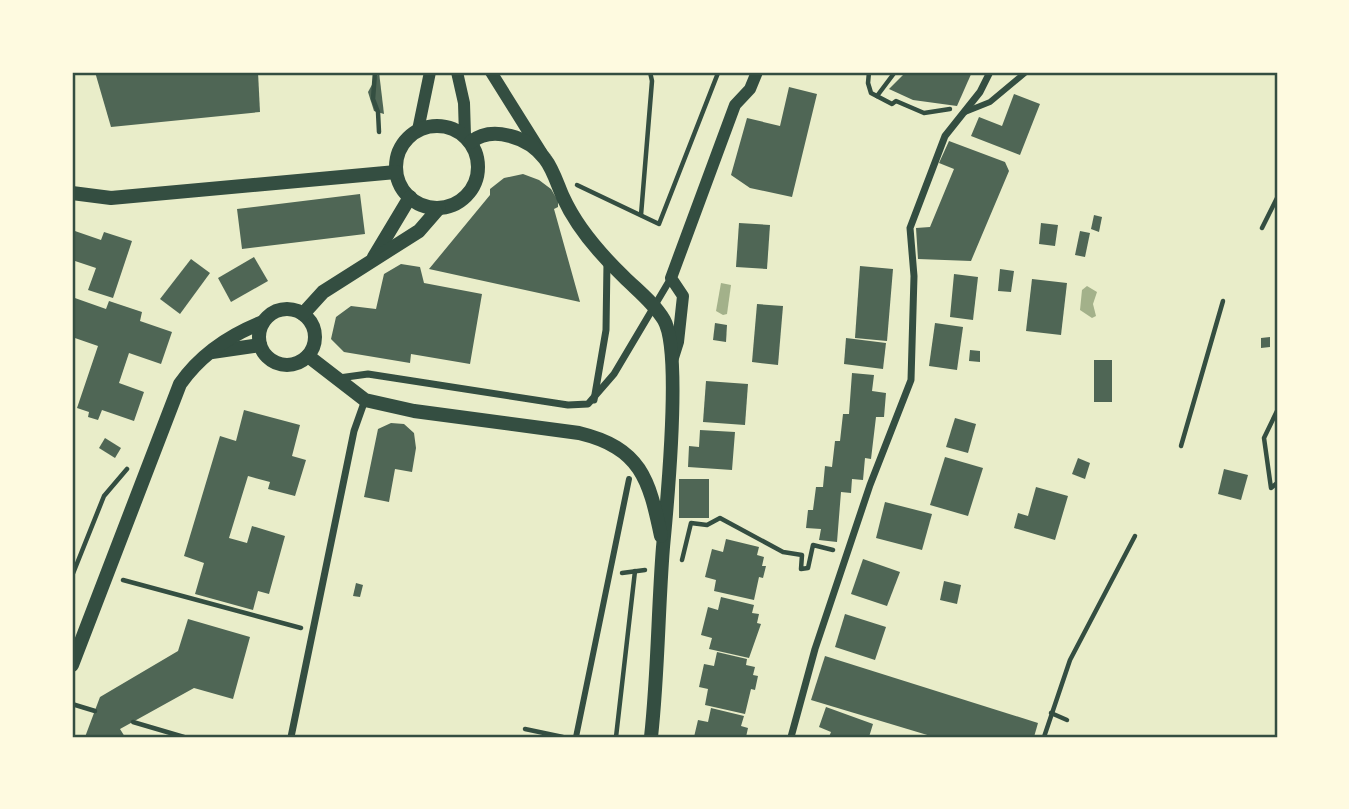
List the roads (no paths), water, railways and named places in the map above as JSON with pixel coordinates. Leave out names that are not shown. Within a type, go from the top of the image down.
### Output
[{"type":"main road","points":[[303,314],[323,292],[373,258],[419,232],[439,208],[460,201],[475,184],[478,163],[468,139],[442,125],[418,130],[400,147],[396,172],[403,190],[410,197],[419,203],[439,208]]},
{"type":"main road","points":[[468,139],[481,134],[500,133],[545,158],[568,208],[607,261],[655,308],[668,329],[671,364],[669,506],[663,548],[651,737]]},
{"type":"main road","points":[[72,193],[111,198],[396,172]]},
{"type":"main road","points":[[373,258],[410,197]]},
{"type":"main road","points":[[72,666],[180,384],[229,335],[263,322],[269,315],[286,309],[303,314],[309,320],[315,336],[308,356],[299,363],[284,365],[269,359],[260,345],[263,322]]},
{"type":"main road","points":[[212,352],[260,345]]},
{"type":"main road","points":[[308,356],[365,400],[414,411],[579,433],[605,441],[637,465],[652,494],[663,548]]},
{"type":"street","points":[[418,130],[430,72]]},
{"type":"street","points":[[457,72],[468,139]]},
{"type":"street","points":[[491,72],[545,158]]},
{"type":"street","points":[[338,378],[368,374],[568,405],[580,406],[593,401],[614,374],[671,278],[735,105],[750,89],[757,72]]},
{"type":"street","points":[[791,737],[815,649],[911,380],[914,303],[911,228],[945,136],[966,110],[990,72]]},
{"type":"street","points":[[966,110],[990,102],[1026,72]]},
{"type":"street","points":[[593,401],[606,330],[607,261]]},
{"type":"street","points":[[671,278],[683,296],[678,342],[671,364]]},
{"type":"street","points":[[291,737],[355,431],[365,400]]},
{"type":"street","points":[[576,737],[629,479]]},
{"type":"lane","points":[[1262,229],[1277,198]]},
{"type":"lane","points":[[1181,446],[1223,301]]},
{"type":"lane","points":[[1044,737],[1070,660],[1135,536]]},
{"type":"lane","points":[[1051,713],[1067,720]]}]
